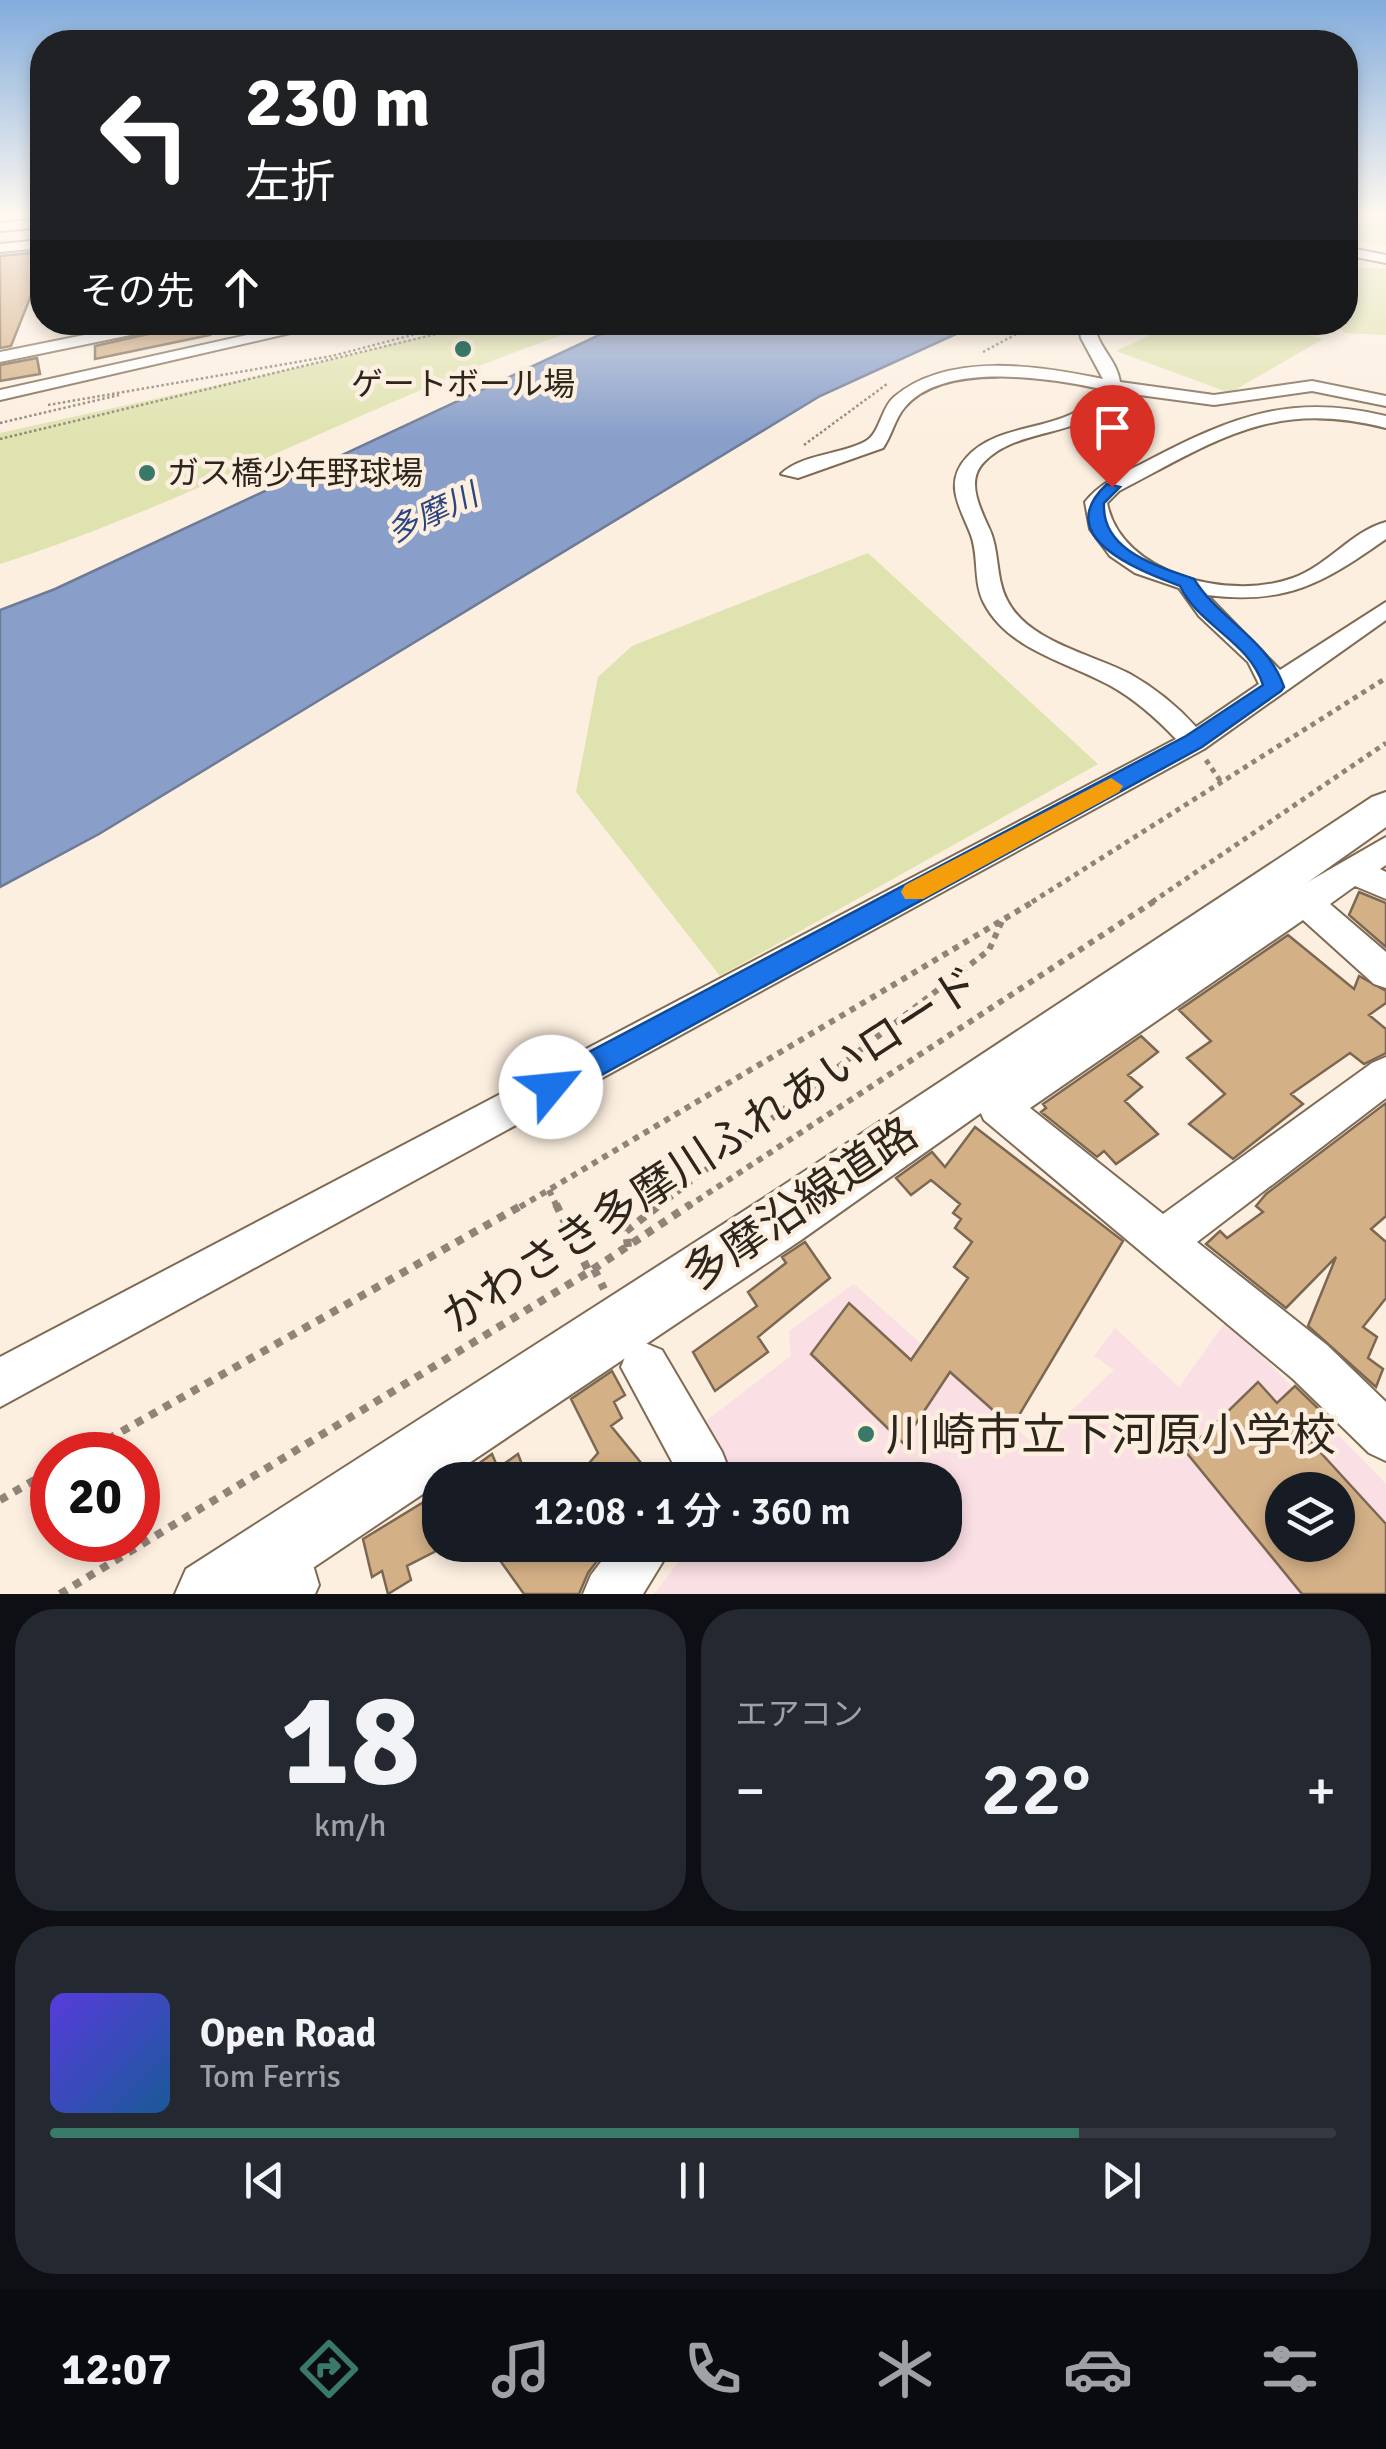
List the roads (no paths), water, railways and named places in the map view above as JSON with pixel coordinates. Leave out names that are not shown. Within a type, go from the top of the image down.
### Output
[{"type":"main road","name":"多摩沿線道路","points":[[210,1594],[283,1570],[781,1220],[1386,807]]},
{"type":"street","points":[[0,357],[30,354],[54,335]]},
{"type":"street","points":[[0,395],[271,335]]},
{"type":"street","points":[[1087,335],[1110,365],[1112,386],[1105,400],[1085,414],[990,448],[971,463],[962,486],[988,549],[990,590],[1009,619],[1050,648],[1126,682],[1194,742]]},
{"type":"street","points":[[791,474],[876,444],[890,413],[904,398],[939,382],[1024,374],[1214,400],[1312,386],[1386,401]]},
{"type":"street","points":[[1386,422],[1327,410],[1260,414],[1112,487],[1096,502],[1095,519],[1102,535],[1133,562],[1188,583],[1247,591],[1302,583],[1386,528]]},
{"type":"street","points":[[1188,583],[1197,603],[1240,637],[1268,668],[1274,687]]},
{"type":"street","points":[[0,1383],[1194,742],[1386,608]]},
{"type":"street","points":[[1382,1423],[998,1107],[1168,996],[1270,920],[1306,904],[1386,849]]},
{"type":"street","points":[[1355,872],[1386,886]]},
{"type":"street","points":[[1306,904],[1386,973]]},
{"type":"street","points":[[1164,1240],[1386,1075]]},
{"type":"street","points":[[645,1366],[699,1462]]},
{"type":"street","points":[[610,1594],[634,1562]]},
{"type":"water","name":"多摩川","points":[[599,335],[954,335],[820,396],[99,834],[0,887],[0,610],[55,589]]},
{"type":"place","name":"ゲートボール場","points":[[463,349]]},
{"type":"place","name":"ガス橋少年野球場","points":[[147,473]]},
{"type":"place","name":"川崎市立下河原小学校","points":[[866,1434]]}]
